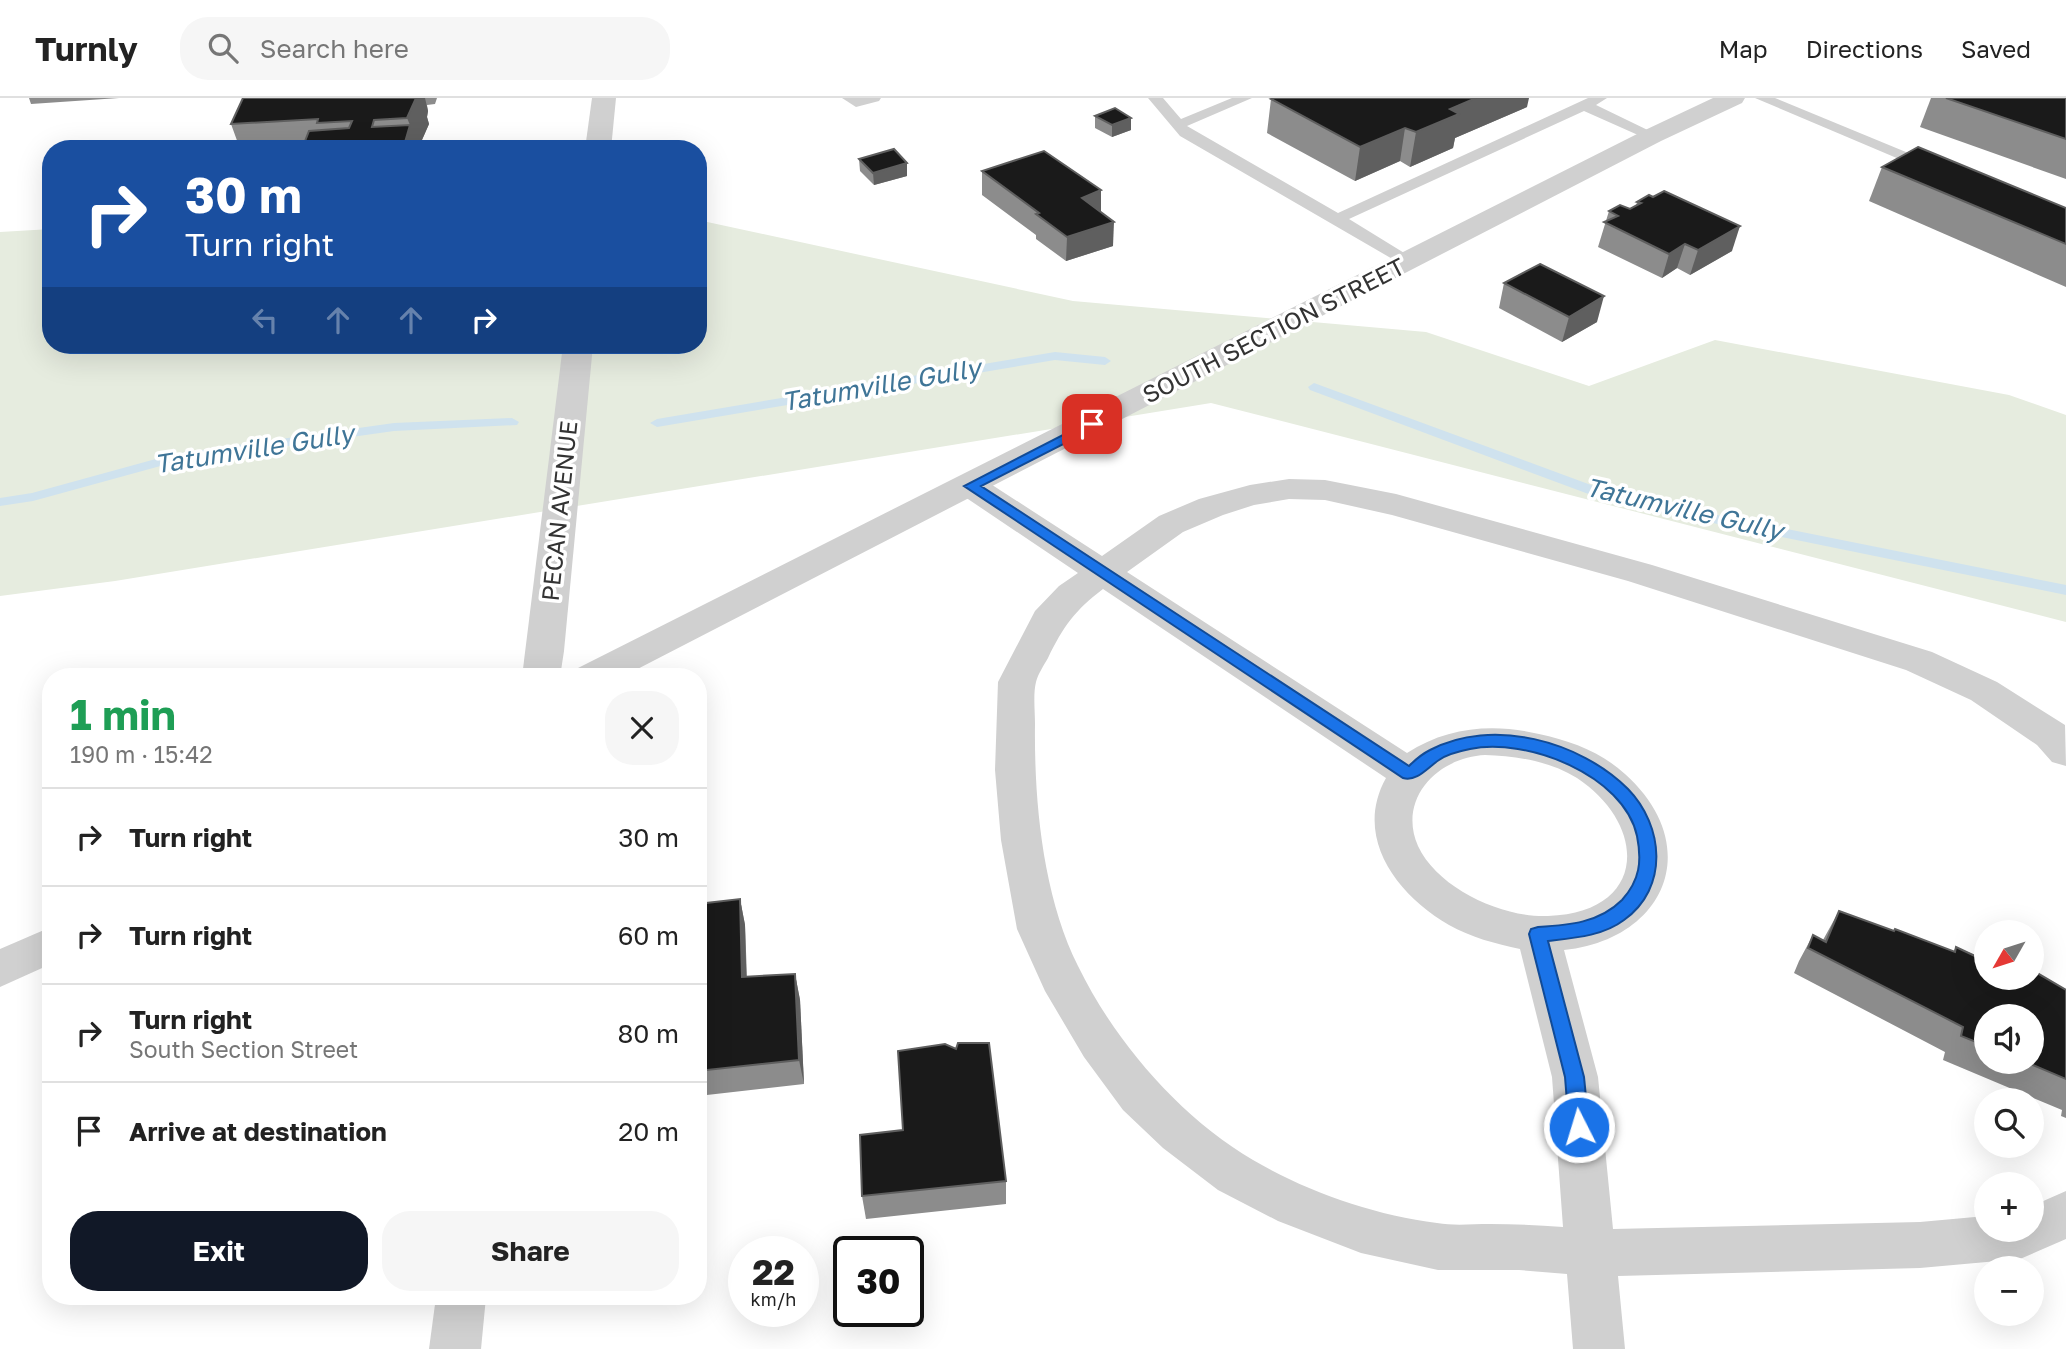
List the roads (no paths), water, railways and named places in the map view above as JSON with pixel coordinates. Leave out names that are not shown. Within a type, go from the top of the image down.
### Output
[{"type":"street","points":[[599,140],[604,98]]},
{"type":"street","name":"SOUTH SECTION STREET","points":[[608,668],[971,486],[1652,136],[1733,98]]},
{"type":"street","name":"PECAN AVENUE","points":[[543,668],[577,354]]},
{"type":"street","points":[[971,486],[1409,774]]},
{"type":"street","points":[[2066,752],[2051,735],[1984,691],[1919,661],[1640,573],[1396,505],[1325,490],[1289,489],[1251,495],[1211,506],[1171,524],[1072,594],[1048,620],[1017,682],[1015,770],[1022,840],[1039,929],[1061,978],[1100,1043],[1140,1096],[1180,1133],[1235,1175],[1295,1205],[1361,1230],[1438,1247],[1519,1247],[1591,1253],[1688,1248],[1920,1245],[2020,1236],[2066,1214]]},
{"type":"street","points":[[1512,741],[1553,751],[1591,769],[1623,794],[1643,826],[1650,859],[1641,890],[1618,915],[1582,931],[1538,934],[1496,927],[1457,911],[1424,886],[1403,858],[1393,827],[1395,799],[1409,774],[1436,754],[1459,746],[1512,741]]},
{"type":"street","points":[[1538,934],[1574,1077],[1599,1349]]},
{"type":"street","points":[[0,969],[42,948]]},
{"type":"street","points":[[455,1349],[460,1305]]},
{"type":"lane","points":[[849,98],[856,103],[874,98]]},
{"type":"lane","points":[[1155,98],[1185,133],[1337,219],[1408,263]]},
{"type":"lane","points":[[1178,125],[1245,98]]},
{"type":"lane","points":[[1337,219],[1600,98]]},
{"type":"lane","points":[[1762,98],[1941,172]]},
{"type":"lane","points":[[1583,106],[1652,136]]},
{"type":"waterway","name":"Tatumville Gully","points":[[657,423],[1055,356],[1105,361]]},
{"type":"waterway","name":"Tatumville Gully","points":[[1314,387],[1615,499],[2066,590]]},
{"type":"waterway","name":"Tatumville Gully","points":[[0,502],[33,497],[174,458],[394,427],[512,422]]}]
